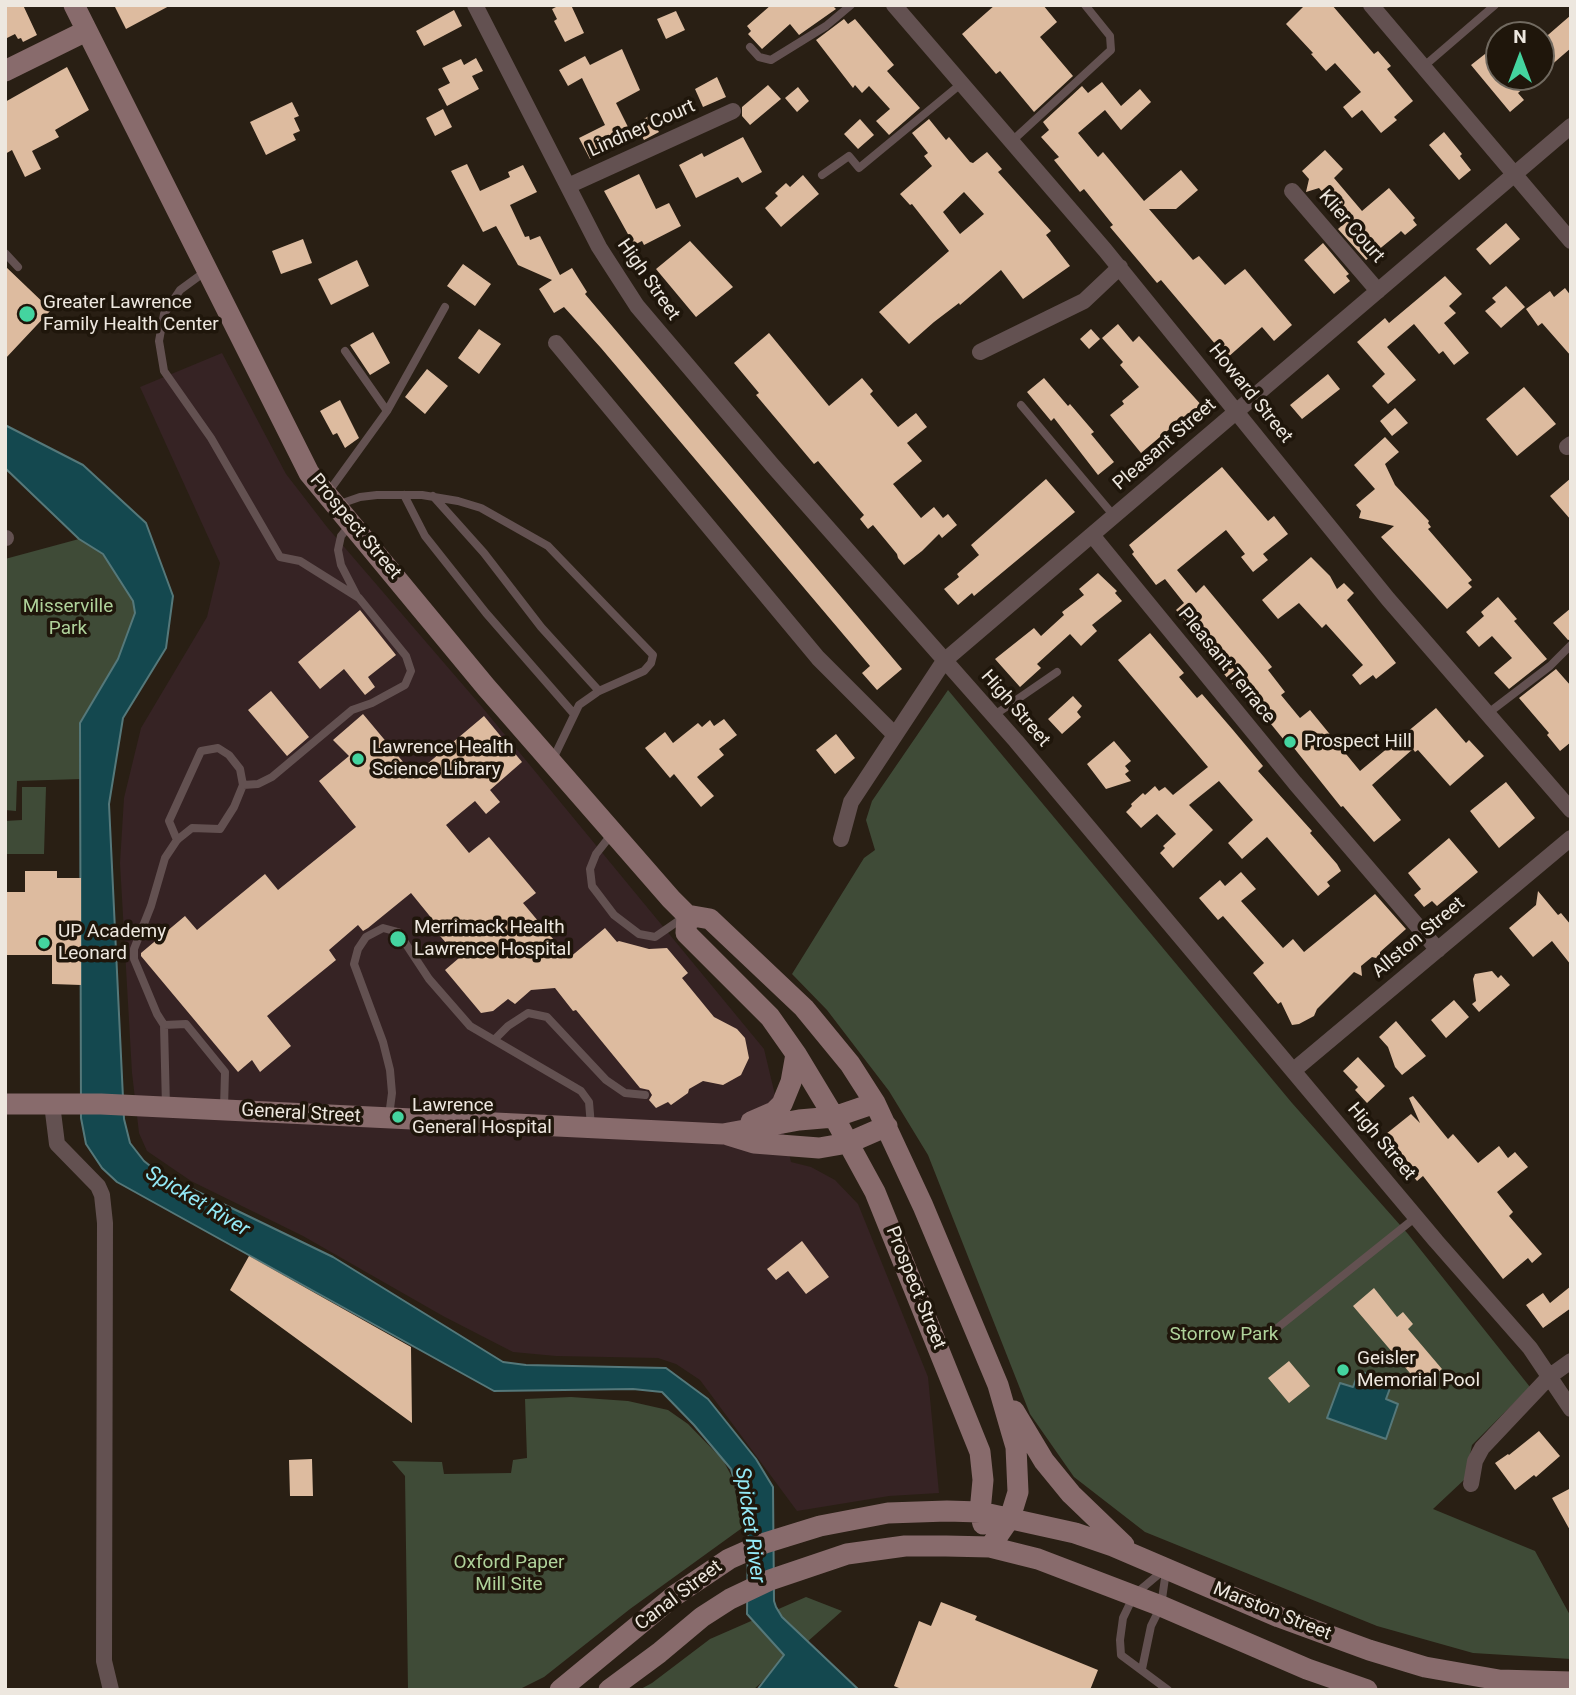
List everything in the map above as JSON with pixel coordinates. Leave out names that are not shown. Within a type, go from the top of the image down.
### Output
[{"type":"main road","name":"Prospect Street","points":[[74,5],[309,473],[486,687],[613,833],[687,915],[710,919],[804,1008],[850,1064],[875,1103],[923,1206],[998,1385],[1016,1447],[1018,1492],[1010,1518],[990,1547]]},
{"type":"main road","points":[[5,71],[86,31]]},
{"type":"main road","name":"Prospect Street","points":[[687,915],[686,933],[770,1017],[796,1054],[875,1192],[980,1452],[983,1480],[980,1512],[990,1547]]},
{"type":"main road","points":[[723,1134],[774,1112],[782,1104],[791,1082],[796,1054]]},
{"type":"main road","name":"General Street","points":[[5,1104],[166,1107],[723,1134],[799,1120],[834,1117],[875,1103]]},
{"type":"main road","name":"General Street","points":[[723,1134],[754,1143],[820,1148],[848,1143],[887,1126]]},
{"type":"main road","name":"Prospect Street","points":[[998,1385],[1044,1461],[1071,1494],[1133,1554]]},
{"type":"main road","name":"Marston Street","points":[[980,1512],[1074,1533],[1133,1554],[1279,1617],[1425,1667],[1499,1680],[1571,1682]]},
{"type":"main road","name":"Canal Street","points":[[560,1690],[684,1589],[729,1559],[765,1543],[820,1526],[888,1513],[980,1512]]},
{"type":"main road","name":"Canal Street","points":[[609,1690],[702,1617],[730,1599],[770,1580],[827,1560],[873,1550],[905,1546],[990,1547]]},
{"type":"main road","name":"Marston Street","points":[[990,1547],[1038,1559],[1134,1595],[1307,1669],[1367,1690]]},
{"type":"street","name":"High Street","points":[[475,5],[611,268],[637,306],[772,466],[993,716],[1530,1348],[1571,1409]]},
{"type":"street","name":"Howard Street","points":[[894,5],[1119,267],[1388,599],[1571,810]]},
{"type":"street","points":[[1371,5],[1571,241]]},
{"type":"street","name":"Lindner Court","points":[[568,186],[733,111]]},
{"type":"street","name":"Pleasant Street","points":[[841,839],[852,802],[944,661],[1571,126]]},
{"type":"street","name":"Klier Court","points":[[1292,191],[1378,291]]},
{"type":"street","points":[[980,352],[1084,301],[1119,267]]},
{"type":"street","points":[[556,343],[818,658],[895,735]]},
{"type":"street","name":"Pleasant Terrace","points":[[1092,535],[1304,794],[1438,950]]},
{"type":"street","name":"Allston Street","points":[[1294,1070],[1571,838]]},
{"type":"street","points":[[58,1104],[57,1144],[98,1186],[103,1205],[104,1661],[111,1690]]},
{"type":"street","points":[[1471,1484],[1475,1461],[1482,1448],[1550,1376],[1571,1361]]},
{"type":"lane","points":[[750,47],[759,57],[771,60],[826,26],[851,5]]},
{"type":"lane","points":[[1012,141],[1111,50],[1110,36],[1086,5]]},
{"type":"lane","points":[[1423,67],[1495,5]]},
{"type":"lane","points":[[822,175],[849,156],[859,168],[962,83]]},
{"type":"lane","points":[[5,253],[18,267]]},
{"type":"lane","points":[[206,271],[180,290],[164,314],[159,341],[164,371],[211,438],[280,556],[300,561],[359,598]]},
{"type":"lane","points":[[332,500],[387,411],[445,307]]},
{"type":"lane","points":[[345,351],[387,411]]},
{"type":"lane","points":[[1021,405],[1114,516]]},
{"type":"lane","points":[[332,500],[404,495],[433,496],[481,508],[548,545],[653,655],[652,663],[644,671],[599,691],[579,705],[552,762]]},
{"type":"lane","points":[[404,495],[425,536],[486,613],[574,715]]},
{"type":"lane","points":[[433,496],[484,553],[541,627],[599,691]]},
{"type":"lane","points":[[243,785],[258,784],[272,777],[352,710],[372,704],[405,685],[411,671],[406,656],[359,598],[341,565],[338,550],[341,536],[352,523]]},
{"type":"lane","points":[[1487,715],[1550,666],[1571,645]]},
{"type":"lane","points":[[993,716],[1057,672]]},
{"type":"lane","points":[[166,1107],[164,1025],[134,959],[134,949],[151,906],[165,858],[177,840],[192,828],[220,829],[234,807],[243,785],[240,769],[229,755],[218,748],[201,751],[169,821],[177,840]]},
{"type":"lane","points":[[613,833],[596,854],[590,869],[592,886],[614,915],[639,934],[655,937],[687,915]]},
{"type":"lane","points":[[389,1118],[390,1070],[383,1042],[354,964],[366,937],[383,928],[398,932],[429,979],[470,1026],[582,1091],[589,1102],[591,1129]]},
{"type":"lane","points":[[495,1039],[508,1026],[528,1013],[547,1017],[606,1080],[625,1093],[645,1095]]},
{"type":"lane","points":[[164,1025],[186,1024],[225,1072],[224,1110]]},
{"type":"lane","points":[[1266,1337],[1416,1217]]},
{"type":"lane","points":[[1167,1569],[1134,1595],[1123,1618],[1120,1640],[1121,1655],[1168,1690]]},
{"type":"lane","points":[[1142,1669],[1151,1626],[1161,1606],[1167,1569]]},
{"type":"shaded area","name":"Merrimack Health Lawrence Hospital","points":[[222,353],[286,474],[327,527],[482,707],[764,1049],[791,1162],[811,1167],[835,1180],[858,1204],[928,1377],[939,1493],[889,1496],[797,1511],[700,1380],[676,1364],[658,1358],[556,1356],[513,1352],[443,1316],[303,1236],[191,1181],[147,1151],[139,1133],[132,1073],[120,863],[124,798],[141,728],[207,617],[220,563],[140,387]]},
{"type":"green space","name":"Misserville Park","points":[[79,539],[103,554],[133,601],[136,613],[118,659],[80,723],[81,779],[17,781],[16,811],[5,810],[5,559]]},
{"type":"green space","name":"Storrow Park","points":[[948,690],[1292,1103],[1408,1234],[1530,1387],[1472,1445],[1465,1479],[1433,1509],[1535,1551],[1571,1617],[1571,1659],[1473,1653],[1377,1626],[1145,1532],[1074,1477],[1030,1414],[928,1155],[889,1091],[827,1010],[792,974],[864,858],[875,850],[866,820],[872,801]]},
{"type":"green space","points":[[22,787],[46,787],[44,854],[5,854],[5,821],[22,820]]},
{"type":"green space","name":"Oxford Paper Mill Site","points":[[571,1397],[628,1401],[668,1410],[688,1424],[723,1460],[733,1479],[742,1528],[630,1609],[544,1677],[518,1690],[408,1690],[405,1476],[392,1461],[442,1462],[444,1474],[511,1473],[513,1460],[527,1458],[525,1399]]},
{"type":"green space","points":[[806,1597],[842,1611],[753,1690],[639,1690],[710,1639]]},
{"type":"water","name":"Spicket River","points":[[5,425],[83,465],[146,523],[173,596],[166,648],[123,718],[109,804],[124,1119],[130,1143],[144,1161],[159,1173],[333,1257],[503,1362],[526,1365],[666,1368],[708,1399],[756,1459],[773,1487],[776,1607],[782,1617],[859,1690],[757,1690],[784,1655],[747,1614],[748,1531],[731,1469],[662,1392],[633,1389],[494,1391],[117,1182],[102,1168],[86,1144],[81,1118],[80,723],[118,659],[135,613],[133,601],[103,554],[79,539],[5,468]]},
{"type":"water","points":[[1359,1371],[1392,1383],[1386,1399],[1398,1404],[1386,1439],[1327,1418],[1340,1383],[1353,1387]]},
{"type":"building","points":[[5,5],[23,5],[37,35],[23,42],[15,34],[5,39]]},
{"type":"building","points":[[114,5],[171,5],[126,29]]},
{"type":"building","points":[[560,5],[571,5],[584,33],[565,42],[554,21],[557,19],[552,9]]},
{"type":"building","points":[[771,5],[832,5],[836,9],[799,35],[790,24],[762,49],[748,34],[751,31],[747,26]]},
{"type":"building","points":[[995,5],[1043,5],[1057,22],[1040,37],[1073,76],[1034,112],[1000,71],[996,74],[962,34]]},
{"type":"building","points":[[1305,5],[1332,5],[1374,54],[1378,51],[1391,66],[1387,69],[1413,101],[1394,117],[1397,120],[1381,133],[1362,110],[1352,118],[1343,107],[1361,92],[1335,63],[1326,71],[1286,24]]},
{"type":"building","points":[[454,10],[462,26],[424,46],[416,31]]},
{"type":"building","points":[[676,11],[685,30],[666,39],[657,19]]},
{"type":"building","points":[[1571,15],[1571,48],[1555,62],[1555,29]]},
{"type":"building","points":[[844,19],[848,24],[855,19],[894,65],[887,71],[920,108],[889,135],[876,121],[890,109],[869,86],[862,93],[855,85],[853,88],[816,40]]},
{"type":"building","points":[[622,49],[640,90],[616,103],[633,137],[590,159],[579,138],[605,125],[582,78],[568,86],[559,70],[585,56],[590,65]]},
{"type":"building","points":[[1485,54],[1485,82],[1471,65]]},
{"type":"building","points":[[476,58],[483,71],[472,76],[479,89],[447,106],[438,89],[450,83],[442,68],[461,59],[464,65]]},
{"type":"building","points":[[67,67],[89,110],[55,130],[59,137],[32,151],[41,169],[25,177],[12,150],[5,154],[5,102]]},
{"type":"building","points":[[717,77],[726,97],[703,107],[695,89]]},
{"type":"building","points":[[1102,82],[1121,106],[1140,89],[1151,102],[1121,130],[1105,110],[1078,133],[1098,157],[1103,152],[1144,201],[1181,170],[1198,190],[1176,209],[1149,209],[1193,260],[1199,256],[1225,285],[1245,269],[1292,325],[1274,341],[1262,327],[1227,358],[1161,280],[1157,283],[1110,227],[1113,225],[1084,189],[1080,192],[1054,160],[1059,157],[1041,137],[1049,130],[1043,122],[1082,86],[1088,93]]},
{"type":"building","points":[[768,85],[781,99],[750,125],[742,116],[742,107]]},
{"type":"building","points":[[798,87],[809,101],[797,112],[785,98]]},
{"type":"building","points":[[1493,91],[1520,91],[1518,93],[1524,100],[1510,112]]},
{"type":"building","points":[[292,102],[299,116],[294,118],[300,131],[293,134],[296,140],[266,155],[250,122]]},
{"type":"building","points":[[443,109],[452,127],[435,136],[426,118]]},
{"type":"building","points":[[649,116],[659,132],[644,140],[635,124]]},
{"type":"building","points":[[860,119],[874,135],[858,149],[844,134]]},
{"type":"building","points":[[929,119],[946,140],[949,137],[970,162],[973,163],[987,152],[1002,169],[998,172],[1051,231],[1046,235],[1070,266],[1023,299],[1001,270],[909,344],[879,312],[949,251],[912,204],[900,194],[932,166],[924,156],[928,153],[912,133]],"holes":[[[964,192],[984,214],[960,234],[943,212]]]},
{"type":"building","points":[[1444,132],[1471,170],[1459,180],[1429,145]]},
{"type":"building","points":[[743,137],[762,172],[742,183],[738,177],[696,198],[679,165],[702,153],[704,157]]},
{"type":"building","points":[[1325,150],[1343,169],[1334,178],[1362,211],[1389,188],[1415,218],[1413,220],[1417,225],[1405,235],[1401,231],[1366,260],[1338,229],[1347,221],[1319,188],[1306,192],[1309,179],[1302,171]]},
{"type":"building","points":[[467,164],[480,191],[510,177],[508,172],[523,165],[537,192],[510,205],[525,237],[529,236],[530,240],[540,236],[560,275],[572,268],[587,292],[585,294],[902,669],[877,690],[862,673],[870,666],[601,348],[564,307],[554,313],[539,289],[552,280],[518,265],[496,226],[483,232],[451,171]]},
{"type":"building","points":[[639,174],[656,209],[669,203],[681,226],[644,245],[642,241],[634,245],[604,191]]},
{"type":"building","points":[[803,175],[819,194],[781,227],[765,208],[778,196],[775,193],[786,183],[790,187]]},
{"type":"building","points":[[1506,223],[1520,239],[1490,265],[1476,249]]},
{"type":"building","points":[[303,239],[312,263],[281,274],[272,251]]},
{"type":"building","points":[[690,241],[733,287],[696,317],[656,269]]},
{"type":"building","points":[[1323,243],[1349,274],[1346,276],[1350,281],[1334,294],[1304,260]]},
{"type":"building","points":[[357,260],[369,286],[331,305],[318,279]]},
{"type":"building","points":[[463,264],[491,284],[475,306],[447,286]]},
{"type":"building","name":"Greater Lawrence Family Health Center","points":[[5,266],[51,310],[5,359]]},
{"type":"building","points":[[1445,276],[1462,294],[1449,306],[1456,313],[1444,323],[1469,353],[1454,365],[1443,351],[1439,354],[1414,324],[1387,347],[1416,380],[1388,404],[1372,386],[1385,374],[1357,342],[1385,318],[1389,323]]},
{"type":"building","points":[[1506,286],[1525,307],[1501,328],[1485,311],[1496,302],[1492,298]]},
{"type":"building","points":[[1565,288],[1571,296],[1571,356],[1542,323],[1538,326],[1526,309],[1550,291],[1554,297]]},
{"type":"building","points":[[1118,324],[1133,342],[1139,336],[1204,408],[1177,431],[1173,426],[1141,453],[1110,415],[1139,387],[1120,365],[1123,362],[1102,338]]},
{"type":"building","points":[[479,329],[501,344],[479,374],[458,358]]},
{"type":"building","points":[[1091,329],[1100,339],[1089,349],[1080,339]]},
{"type":"building","points":[[373,332],[390,363],[370,375],[350,345]]},
{"type":"building","points":[[769,333],[829,406],[862,378],[873,391],[870,394],[898,427],[916,413],[927,427],[907,443],[922,461],[893,484],[921,518],[934,507],[943,518],[948,514],[957,525],[942,538],[939,534],[904,565],[873,525],[868,529],[860,519],[864,515],[818,461],[814,464],[756,395],[759,393],[734,363]]},
{"type":"building","points":[[427,369],[448,386],[425,414],[405,397]]},
{"type":"building","points":[[1328,374],[1340,389],[1302,419],[1290,405]]},
{"type":"building","points":[[1044,378],[1094,432],[1091,434],[1114,462],[1098,475],[1054,418],[1051,421],[1027,392]]},
{"type":"building","points":[[1524,387],[1556,424],[1517,456],[1486,419]]},
{"type":"building","points":[[340,400],[359,438],[345,448],[337,433],[333,435],[320,411]]},
{"type":"building","points":[[1395,408],[1408,423],[1392,436],[1380,421]]},
{"type":"building","points":[[1385,437],[1399,452],[1385,464],[1395,485],[1429,521],[1431,527],[1428,529],[1472,580],[1468,583],[1472,587],[1447,609],[1381,537],[1394,526],[1359,518],[1361,511],[1356,505],[1375,489],[1354,465]]},
{"type":"building","points":[[1222,467],[1268,521],[1274,516],[1288,534],[1263,554],[1268,560],[1253,572],[1241,557],[1245,554],[1226,530],[1177,570],[1196,593],[1204,585],[1264,657],[1272,667],[1268,670],[1285,692],[1281,695],[1300,718],[1310,710],[1360,771],[1436,708],[1466,743],[1469,740],[1484,756],[1450,786],[1418,750],[1415,752],[1413,749],[1372,785],[1401,820],[1374,842],[1343,806],[1341,807],[1290,743],[1288,745],[1262,713],[1259,716],[1199,644],[1203,641],[1176,610],[1184,603],[1165,579],[1156,585],[1132,554],[1134,552],[1129,545]]},
{"type":"building","points":[[1571,478],[1571,520],[1550,496]]},
{"type":"building","points":[[1046,479],[1075,512],[974,596],[972,593],[958,605],[944,589],[979,555],[971,545]]},
{"type":"building","points":[[1311,557],[1330,576],[1337,589],[1344,583],[1354,593],[1347,600],[1396,663],[1376,679],[1373,675],[1360,685],[1352,675],[1363,665],[1326,624],[1322,628],[1299,603],[1278,619],[1262,600]]},
{"type":"building","points":[[1098,573],[1117,591],[1115,593],[1122,601],[1092,625],[1097,631],[1081,646],[1070,634],[1037,664],[1041,668],[1020,687],[995,659],[1034,628],[1041,636],[1064,615],[1062,612],[1084,595],[1079,589]]},
{"type":"building","points":[[1498,597],[1517,619],[1514,621],[1547,659],[1509,689],[1494,673],[1512,658],[1492,636],[1479,647],[1466,632],[1484,616],[1481,612]]},
{"type":"building","points":[[1571,608],[1571,639],[1568,640],[1553,623]]},
{"type":"building","points":[[360,610],[396,655],[368,677],[375,687],[365,695],[344,669],[320,689],[298,662]]},
{"type":"building","points":[[1150,633],[1184,673],[1179,677],[1197,698],[1202,694],[1233,730],[1263,766],[1258,771],[1312,831],[1310,833],[1337,864],[1341,871],[1327,882],[1330,886],[1318,896],[1267,837],[1242,859],[1228,843],[1253,820],[1219,781],[1189,805],[1213,830],[1173,868],[1160,853],[1165,848],[1163,846],[1176,834],[1157,814],[1141,828],[1126,812],[1143,793],[1145,795],[1155,786],[1159,791],[1165,787],[1173,795],[1208,767],[1118,660]]},
{"type":"building","points":[[1556,669],[1571,686],[1571,742],[1560,751],[1547,735],[1549,733],[1519,698]]},
{"type":"building","points":[[271,691],[309,737],[287,756],[248,710]]},
{"type":"building","points":[[1073,696],[1082,706],[1077,712],[1081,717],[1062,734],[1048,719]]},
{"type":"building","name":"Merrimack Health Lawrence Hospital","points":[[363,714],[414,775],[484,716],[522,762],[490,790],[500,802],[486,814],[475,801],[446,825],[469,853],[489,837],[536,893],[523,903],[569,958],[605,928],[617,942],[649,949],[667,948],[688,973],[682,978],[714,1017],[737,1029],[745,1038],[749,1058],[741,1075],[723,1085],[703,1081],[671,1105],[668,1102],[656,1108],[649,1100],[652,1095],[649,1090],[640,1088],[555,988],[531,990],[515,1004],[508,999],[493,1011],[481,1013],[445,970],[459,958],[429,923],[433,920],[411,893],[368,928],[363,931],[358,925],[329,950],[336,960],[267,1016],[291,1046],[260,1072],[252,1060],[238,1072],[141,953],[185,916],[197,930],[265,874],[278,890],[356,827],[319,781],[349,756],[333,740]]},
{"type":"building","points":[[724,719],[737,735],[719,749],[724,755],[697,777],[714,796],[701,807],[674,774],[670,778],[645,748],[665,732],[673,743],[698,723],[702,727],[710,720],[714,726]]},
{"type":"building","points":[[836,734],[855,758],[835,774],[816,750]]},
{"type":"building","points":[[1114,741],[1131,761],[1125,766],[1129,771],[1125,774],[1131,781],[1106,789],[1087,764]]},
{"type":"building","points":[[1506,782],[1535,818],[1499,848],[1470,811]]},
{"type":"building","points":[[1449,838],[1478,872],[1437,906],[1432,901],[1424,907],[1414,895],[1421,889],[1408,873]]},
{"type":"building","points":[[25,871],[57,871],[57,878],[81,878],[81,985],[52,984],[52,955],[5,955],[5,892],[25,892]]},
{"type":"building","points":[[1241,872],[1256,889],[1241,901],[1283,948],[1293,939],[1304,952],[1375,894],[1406,929],[1380,952],[1380,959],[1372,957],[1361,966],[1362,976],[1354,972],[1317,1009],[1314,1016],[1292,1025],[1281,1002],[1278,1004],[1253,973],[1264,963],[1223,916],[1218,920],[1199,898],[1220,880],[1225,886]]},
{"type":"building","points":[[1538,891],[1558,915],[1561,913],[1571,925],[1571,965],[1552,941],[1533,957],[1509,928],[1536,905]]},
{"type":"building","points":[[1492,971],[1498,978],[1501,975],[1510,985],[1479,1012],[1472,1004],[1476,1001],[1473,979],[1475,974]]},
{"type":"building","points":[[1454,1000],[1469,1017],[1446,1038],[1431,1020]]},
{"type":"building","points":[[1396,1021],[1426,1056],[1402,1075],[1395,1067],[1388,1047],[1379,1037]]},
{"type":"building","points":[[1358,1057],[1385,1086],[1367,1103],[1355,1090],[1358,1087],[1343,1071]]},
{"type":"building","points":[[1413,1096],[1448,1139],[1453,1134],[1478,1163],[1499,1146],[1508,1158],[1515,1152],[1528,1167],[1497,1192],[1513,1212],[1509,1216],[1542,1254],[1532,1263],[1528,1258],[1503,1279],[1423,1176],[1417,1181],[1407,1169],[1411,1166],[1386,1134],[1411,1114],[1420,1123],[1409,1098]]},
{"type":"building","points":[[802,1241],[829,1277],[806,1294],[788,1271],[776,1280],[767,1269]]},
{"type":"building","points":[[249,1256],[411,1347],[412,1423],[230,1290]]},
{"type":"building","points":[[1571,1286],[1571,1308],[1543,1328],[1526,1305],[1543,1293],[1550,1303]]},
{"type":"building","points":[[1374,1288],[1397,1317],[1403,1312],[1413,1324],[1408,1329],[1442,1369],[1421,1386],[1353,1306]]},
{"type":"building","points":[[1289,1361],[1310,1386],[1289,1403],[1268,1378]]},
{"type":"building","points":[[1539,1431],[1560,1456],[1536,1477],[1534,1475],[1515,1490],[1495,1463]]},
{"type":"building","points":[[312,1459],[313,1496],[290,1496],[289,1460]]},
{"type":"building","points":[[1571,1488],[1571,1532],[1552,1498]]},
{"type":"building","points":[[941,1602],[977,1616],[975,1620],[1098,1670],[1090,1690],[904,1690],[894,1686],[919,1621],[931,1626]]},
{"type":"place","name":"Greater Lawrence Family Health Center","points":[[27,314]]},
{"type":"place","name":"Prospect Hill","points":[[1290,742]]},
{"type":"place","name":"Lawrence Health Science Library","points":[[358,759]]},
{"type":"place","name":"Merrimack Health Lawrence Hospital","points":[[398,939]]},
{"type":"place","name":"UP Academy Leonard","points":[[44,943]]},
{"type":"place","name":"Lawrence General Hospital","points":[[398,1117]]},
{"type":"place","name":"Geisler Memorial Pool","points":[[1343,1370]]}]
